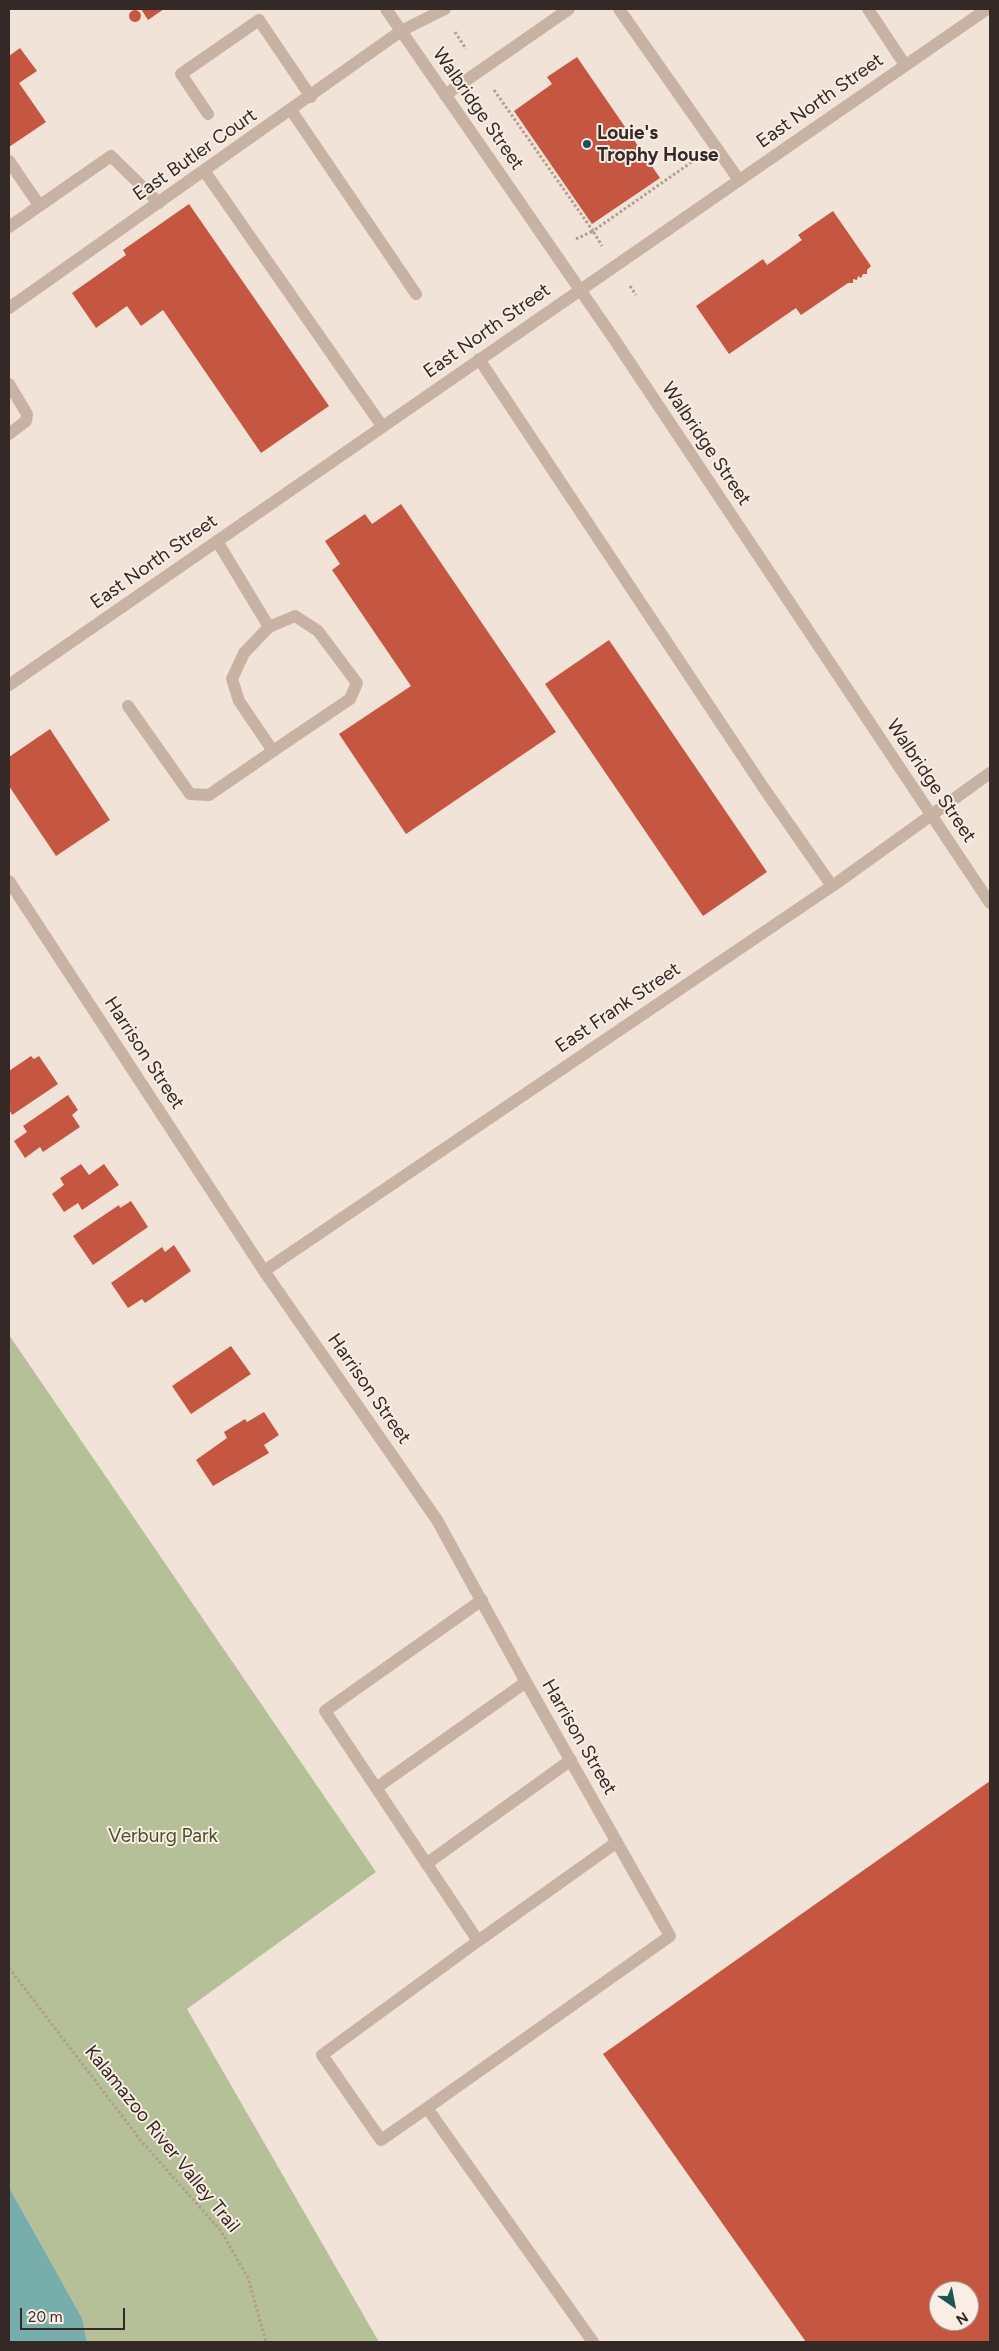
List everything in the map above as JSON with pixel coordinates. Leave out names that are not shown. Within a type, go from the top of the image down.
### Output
[{"type":"street","name":"Walbridge Street","points":[[386,9],[580,289],[990,903]]},
{"type":"street","points":[[445,95],[569,9]]},
{"type":"street","points":[[619,9],[739,180]]},
{"type":"street","points":[[868,9],[904,65]]},
{"type":"street","name":"East North Street","points":[[9,685],[987,9]]},
{"type":"street","name":"East Butler Court","points":[[9,308],[205,172],[401,32],[443,10]]},
{"type":"street","points":[[208,114],[181,74],[259,20],[311,97]]},
{"type":"street","points":[[291,110],[416,294]]},
{"type":"street","points":[[9,227],[110,156],[159,203]]},
{"type":"street","points":[[9,161],[39,205]]},
{"type":"street","points":[[205,172],[382,426]]},
{"type":"street","points":[[479,359],[763,787],[832,886]]},
{"type":"street","points":[[9,384],[27,414],[26,421],[9,434]]},
{"type":"street","points":[[217,541],[269,627]]},
{"type":"street","points":[[128,706],[190,794],[209,795],[350,699],[357,683],[318,631],[295,616],[269,627],[244,653],[232,679],[239,701],[273,751]]},
{"type":"street","name":"East Frank Street","points":[[264,1270],[832,886],[930,814],[990,773]]},
{"type":"street","name":"Harrison Street","points":[[9,882],[264,1270],[437,1520],[526,1682],[670,1936],[426,2108]]},
{"type":"street","points":[[478,1941],[325,1711],[482,1600]]},
{"type":"street","points":[[376,1788],[526,1682]]},
{"type":"street","points":[[426,1864],[571,1760]]},
{"type":"street","points":[[593,2342],[426,2108],[382,2140],[322,2055],[617,1842]]},
{"type":"path","points":[[443,10],[480,70],[592,231],[715,146]]},
{"type":"path","name":"Kalamazoo River Valley Trail","points":[[9,1968],[142,2142],[225,2237],[248,2278],[266,2342]]},
{"type":"green space","name":"Verburg Park","points":[[9,1335],[376,1872],[187,2009],[379,2342],[87,2342],[82,2318],[9,2187]]},
{"type":"water","points":[[9,2187],[82,2318],[87,2342],[9,2342]]},
{"type":"building","points":[[141,9],[164,9],[148,20]]},
{"type":"building","points":[[137,10],[140,11],[140,21],[133,22],[130,21],[129,14],[130,11]]},
{"type":"building","points":[[20,48],[37,71],[19,83],[46,122],[9,147],[9,56]]},
{"type":"building","name":"Louie's Trophy House","points":[[577,57],[660,178],[592,224],[514,111],[552,84],[547,77]]},
{"type":"building","points":[[189,204],[329,406],[261,453],[163,310],[141,326],[127,306],[96,328],[72,293],[126,255],[123,250]]},
{"type":"building","points":[[833,211],[871,266],[867,270],[867,274],[863,274],[861,278],[858,276],[857,280],[853,279],[853,283],[848,283],[801,315],[796,308],[729,354],[696,306],[763,259],[767,265],[802,240],[798,235]]},
{"type":"building","points":[[401,504],[556,732],[406,834],[339,734],[411,686],[332,570],[340,564],[325,541],[365,514],[372,524]]},
{"type":"building","points":[[609,640],[767,872],[703,916],[545,684]]},
{"type":"building","points":[[50,729],[110,820],[56,856],[9,786],[9,757]]},
{"type":"building","points":[[31,1056],[34,1059],[39,1056],[58,1084],[12,1115],[9,1109],[9,1071]]},
{"type":"building","points":[[68,1095],[78,1110],[72,1115],[80,1127],[43,1152],[40,1147],[25,1158],[14,1141],[27,1132],[23,1126]]},
{"type":"building","points":[[81,1164],[89,1175],[104,1164],[119,1185],[82,1210],[78,1203],[64,1212],[52,1194],[64,1185],[60,1178]]},
{"type":"building","points":[[131,1201],[148,1227],[93,1265],[73,1236],[119,1205],[120,1208]]},
{"type":"building","points":[[174,1245],[191,1271],[145,1303],[142,1299],[128,1308],[111,1283],[162,1247],[165,1252]]},
{"type":"building","points":[[231,1346],[251,1374],[191,1414],[172,1386]]},
{"type":"building","points":[[264,1412],[279,1435],[264,1445],[269,1453],[213,1486],[196,1460],[227,1438],[224,1432],[245,1419],[247,1422]]},
{"type":"building","points":[[990,1781],[990,2342],[806,2342],[603,2054]]},
{"type":"place","name":"Louie's Trophy House","points":[[587,144]]}]
